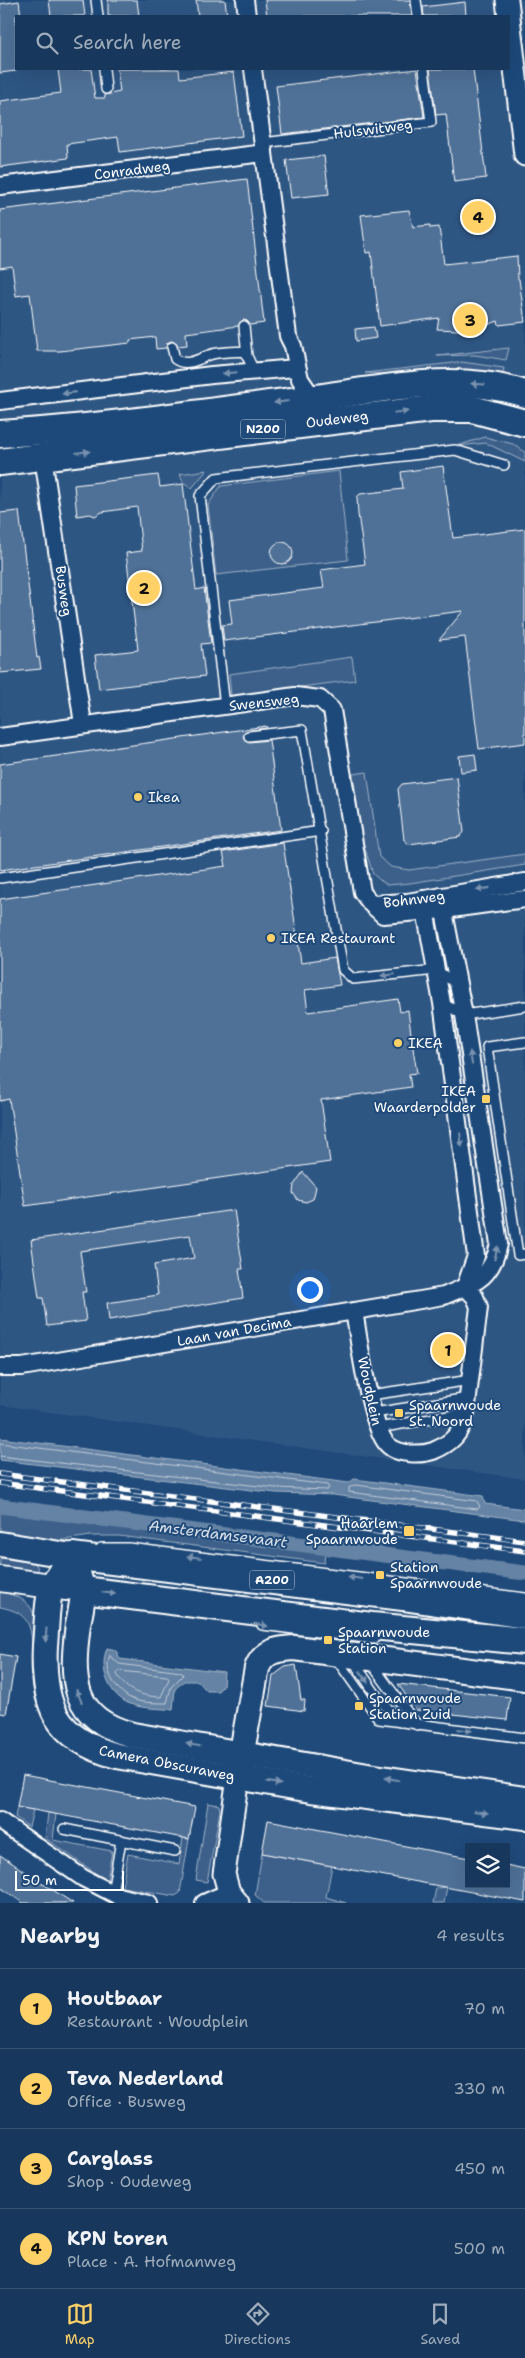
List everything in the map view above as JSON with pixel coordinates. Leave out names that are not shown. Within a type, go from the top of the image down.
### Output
[{"type":"main road","name":"Oudeweg","points":[[0,434],[127,422],[313,398],[450,383],[487,384],[525,394]]},
{"type":"main road","name":"Oudeweg","points":[[0,462],[431,409],[472,409],[525,423]]},
{"type":"main road","points":[[0,1544],[82,1550]]},
{"type":"main road","name":"Camera Obscuraweg","points":[[82,1550],[52,1587],[48,1606],[45,1684],[51,1707],[67,1731],[87,1746],[110,1754],[311,1790],[525,1798]]},
{"type":"main road","name":"Camera Obscuraweg","points":[[82,1550],[82,1590],[74,1672],[77,1692],[88,1711],[106,1725],[123,1732],[241,1753],[439,1796],[525,1817]]},
{"type":"main road","name":"A200","points":[[82,1550],[525,1615]]},
{"type":"main road","points":[[0,1580],[372,1626],[522,1647]]},
{"type":"main road","points":[[238,1777],[257,1668],[260,1659],[270,1652],[294,1648],[357,1651],[525,1678]]},
{"type":"street","points":[[245,0],[247,15]]},
{"type":"street","points":[[507,0],[509,15]]},
{"type":"street","points":[[510,26],[525,155]]},
{"type":"street","points":[[253,70],[288,336],[293,346],[289,369]]},
{"type":"street","name":"Conradweg","points":[[0,186],[264,148]]},
{"type":"street","points":[[0,401],[254,371],[289,369],[300,379],[313,398]]},
{"type":"street","name":"Busweg","points":[[43,457],[83,724]]},
{"type":"street","name":"Swensweg","points":[[0,737],[295,696],[320,699],[332,710],[362,892],[371,904]]},
{"type":"street","name":"Bohnweg","points":[[371,904],[424,905],[443,903],[525,882]]},
{"type":"street","name":"Bohnweg","points":[[443,903],[474,906],[525,899]]},
{"type":"street","name":"Laan van Decima","points":[[0,1367],[22,1366],[444,1296],[479,1282],[491,1268],[498,1244],[464,1015],[443,903]]},
{"type":"street","points":[[424,905],[442,1003],[476,1256],[465,1287]]},
{"type":"street","name":"Laan van Decima","points":[[451,950],[453,934],[458,922],[474,906]]},
{"type":"street","name":"Woudplein","points":[[354,1311],[370,1395],[383,1440],[390,1448],[409,1453],[426,1453],[442,1447],[455,1439],[463,1425],[471,1380],[479,1307],[475,1297],[465,1287]]},
{"type":"street","points":[[204,1903],[234,1898],[224,1874],[238,1777]]},
{"type":"street","points":[[0,1822],[83,1878],[112,1893],[149,1903]]},
{"type":"lane","points":[[96,0],[98,15]]},
{"type":"lane","points":[[416,0],[418,15]]},
{"type":"lane","points":[[104,70],[106,89]]},
{"type":"lane","name":"Hulswitweg","points":[[264,148],[431,122],[424,70]]},
{"type":"lane","points":[[244,326],[246,351],[254,371]]},
{"type":"lane","points":[[172,347],[175,359],[181,363],[199,360],[210,355],[246,351]]},
{"type":"lane","points":[[225,706],[200,496],[216,478],[455,450],[504,466]]},
{"type":"lane","points":[[249,736],[302,730],[321,831],[343,970],[353,979],[436,970],[458,985]]},
{"type":"lane","points":[[0,878],[321,831]]},
{"type":"lane","points":[[442,1003],[464,1015],[525,1006]]},
{"type":"lane","points":[[525,1042],[487,1047],[518,1255],[525,1254]]},
{"type":"lane","points":[[484,1144],[502,1149]]},
{"type":"lane","points":[[370,1395],[471,1380]]},
{"type":"lane","points":[[376,1420],[467,1406]]},
{"type":"lane","points":[[376,1420],[467,1406]]},
{"type":"lane","name":"A200","points":[[82,1550],[129,1548],[525,1598]]},
{"type":"lane","points":[[145,1597],[188,1611],[218,1616]]},
{"type":"lane","points":[[257,1624],[334,1636],[357,1651],[417,1725]]},
{"type":"lane","points":[[357,1651],[379,1699],[400,1722]]},
{"type":"lane","points":[[357,1651],[375,1715],[379,1719],[525,1738]]},
{"type":"lane","points":[[64,1829],[174,1851]]},
{"type":"lane","points":[[112,1893],[121,1840]]},
{"type":"shaded area","points":[[0,0],[525,0],[525,1479],[0,1405]]},
{"type":"shaded area","points":[[509,348],[506,360],[475,355],[437,356]]},
{"type":"shaded area","points":[[462,362],[504,368],[502,378],[365,373]]},
{"type":"shaded area","points":[[485,437],[513,444],[525,452],[525,462],[486,443],[457,446]]},
{"type":"shaded area","points":[[207,470],[192,488],[183,482],[180,474]]},
{"type":"shaded area","points":[[339,471],[348,560],[216,575],[208,505],[221,486]]},
{"type":"shaded area","points":[[352,657],[355,680],[231,696],[229,674]]},
{"type":"shaded area","points":[[367,772],[379,857],[391,867],[409,870],[525,854],[525,865],[410,883],[388,885],[381,881],[373,874],[362,839],[353,774]]},
{"type":"shaded area","points":[[0,1511],[325,1551],[324,1563],[119,1536],[91,1536],[57,1541],[0,1534]]},
{"type":"shaded area","points":[[0,1558],[35,1563],[38,1568],[38,1575],[0,1569]]},
{"type":"shaded area","points":[[0,1592],[22,1599],[33,1611],[36,1628],[36,1651],[32,1651],[29,1627],[22,1616],[17,1612],[0,1607]]},
{"type":"shaded area","points":[[208,1803],[219,1805],[220,1811],[207,1882],[196,1880]]},
{"type":"shaded area","points":[[17,1807],[33,1810],[29,1827],[15,1817]]},
{"type":"shaded area","points":[[48,1813],[56,1814],[53,1840],[112,1851],[107,1881],[45,1838]]},
{"type":"shaded area","points":[[183,1838],[189,1839],[180,1893],[175,1896],[122,1887],[128,1854],[179,1864]]},
{"type":"shaded area","points":[[262,1853],[332,1866],[326,1897],[346,1903],[264,1903],[255,1895]]},
{"type":"shaded area","points":[[447,1887],[444,1903],[433,1903],[436,1888]]},
{"type":"water","points":[[0,1438],[349,1483],[354,1479],[483,1496],[485,1504],[525,1509],[525,1520],[333,1495],[276,1493],[0,1460]]},
{"type":"water","points":[[107,1648],[116,1650],[120,1659],[224,1672],[223,1686],[218,1691],[207,1691],[198,1681],[184,1681],[175,1689],[173,1710],[133,1705],[118,1696],[108,1682],[104,1665]]},
{"type":"building","points":[[49,0],[83,0],[85,15],[51,15]]},
{"type":"building","points":[[108,0],[137,0],[139,15],[108,15]]},
{"type":"building","points":[[196,0],[225,0],[227,15],[198,15]]},
{"type":"building","points":[[265,0],[410,0],[412,15],[267,15]]},
{"type":"building","points":[[19,1],[21,15],[15,15],[16,71],[0,73],[0,4]]},
{"type":"building","points":[[465,2],[466,15],[424,15],[423,7]]},
{"type":"building","points":[[58,70],[91,70],[95,98],[105,98],[105,95],[120,92],[117,70],[179,70],[180,78],[234,72],[242,136],[120,152],[118,137],[67,144],[68,158],[0,167],[0,101],[61,93]]},
{"type":"building","points":[[417,70],[424,117],[282,134],[276,86]]},
{"type":"building","points":[[430,70],[473,70],[486,178],[454,182],[446,114],[436,115]]},
{"type":"building","points":[[324,156],[329,194],[291,198],[286,160]]},
{"type":"building","points":[[247,179],[264,323],[250,325],[247,321],[243,320],[238,326],[186,333],[187,345],[178,346],[176,342],[171,341],[167,343],[166,348],[156,349],[155,337],[130,340],[130,343],[60,351],[37,351],[30,294],[16,296],[12,266],[0,268],[0,210]]},
{"type":"building","points":[[478,206],[486,210],[490,218],[486,226],[478,230],[470,226],[466,218],[470,210]]},
{"type":"building","points":[[409,210],[413,227],[430,225],[430,228],[439,227],[444,264],[517,256],[518,279],[525,322],[499,325],[498,321],[479,328],[437,329],[439,318],[380,326],[371,252],[366,253],[361,215]]},
{"type":"building","points":[[374,327],[376,338],[356,341],[355,329]]},
{"type":"building","points":[[443,466],[453,538],[525,529],[525,743],[479,749],[465,637],[439,640],[463,611],[224,641],[222,625],[232,624],[229,600],[324,588],[321,570],[365,564],[358,514],[357,497],[360,494],[403,489],[401,472]]},
{"type":"building","points":[[158,475],[160,487],[183,484],[196,590],[204,588],[211,643],[201,644],[205,676],[99,689],[95,655],[138,650],[126,553],[142,551],[137,507],[102,512],[95,516],[90,514],[77,516],[74,485]]},
{"type":"building","points":[[19,511],[37,658],[39,657],[41,669],[0,673],[0,513]]},
{"type":"building","points":[[282,542],[290,545],[293,553],[290,561],[282,564],[274,561],[271,553],[274,545]]},
{"type":"building","name":"Ikea","points":[[266,726],[267,728],[246,731],[243,737],[249,742],[269,740],[281,830],[0,870],[0,764]]},
{"type":"building","points":[[475,754],[477,770],[461,772],[459,756]]},
{"type":"building","points":[[457,777],[464,832],[460,837],[409,844],[404,840],[398,789],[402,784]]},
{"type":"building","points":[[283,843],[301,963],[335,958],[340,985],[305,990],[308,1012],[398,999],[400,1012],[408,1010],[417,1073],[409,1074],[411,1087],[321,1100],[330,1162],[25,1206],[9,1099],[0,1101],[0,899],[226,866],[223,852]]},
{"type":"building","points":[[303,1172],[316,1187],[313,1199],[306,1202],[298,1200],[293,1193],[294,1185]]},
{"type":"building","points":[[234,1210],[243,1269],[239,1269],[243,1298],[109,1320],[107,1303],[158,1295],[154,1265],[194,1258],[190,1235],[80,1251],[86,1292],[82,1292],[86,1321],[47,1326],[43,1298],[39,1298],[31,1240]]},
{"type":"building","points":[[454,1339],[460,1356],[441,1362],[436,1344]]},
{"type":"building","points":[[0,1654],[16,1657],[6,1714],[0,1713]]},
{"type":"building","points":[[296,1665],[301,1700],[305,1700],[304,1711],[268,1706],[273,1676],[285,1667]]},
{"type":"building","points":[[398,1684],[510,1697],[507,1720],[416,1710]]},
{"type":"building","points":[[23,1775],[195,1807],[189,1839],[17,1807]]},
{"type":"building","points":[[268,1820],[465,1857],[465,1888],[510,1888],[510,1866],[525,1869],[525,1902],[262,1853]]},
{"type":"building","points":[[0,1855],[73,1903],[23,1903],[0,1887]]},
{"type":"waterway","name":"Amsterdamsevaart","points":[[0,1506],[525,1573]]},
{"type":"railway","points":[[0,1474],[525,1541]]},
{"type":"railway","points":[[0,1483],[525,1551]]},
{"type":"place","name":"KPN toren","points":[[478,217]]},
{"type":"place","name":"Carglass","points":[[470,320]]},
{"type":"place","name":"Teva Nederland","points":[[144,588]]},
{"type":"place","name":"Ikea","points":[[138,797]]},
{"type":"place","name":"IKEA Restaurant","points":[[271,938]]},
{"type":"place","name":"IKEA","points":[[398,1043]]},
{"type":"place","name":"IKEA Waarderpolder","points":[[486,1099]]},
{"type":"place","name":"Houtbaar","points":[[448,1350]]},
{"type":"place","name":"Spaarnwoude St. Noord","points":[[399,1413]]},
{"type":"place","name":"Haarlem Spaarnwoude","points":[[409,1531]]},
{"type":"place","name":"Station Spaarnwoude","points":[[380,1575]]},
{"type":"place","name":"Spaarnwoude Station","points":[[328,1640]]},
{"type":"place","name":"Spaarnwoude Station Zuid","points":[[359,1706]]}]
